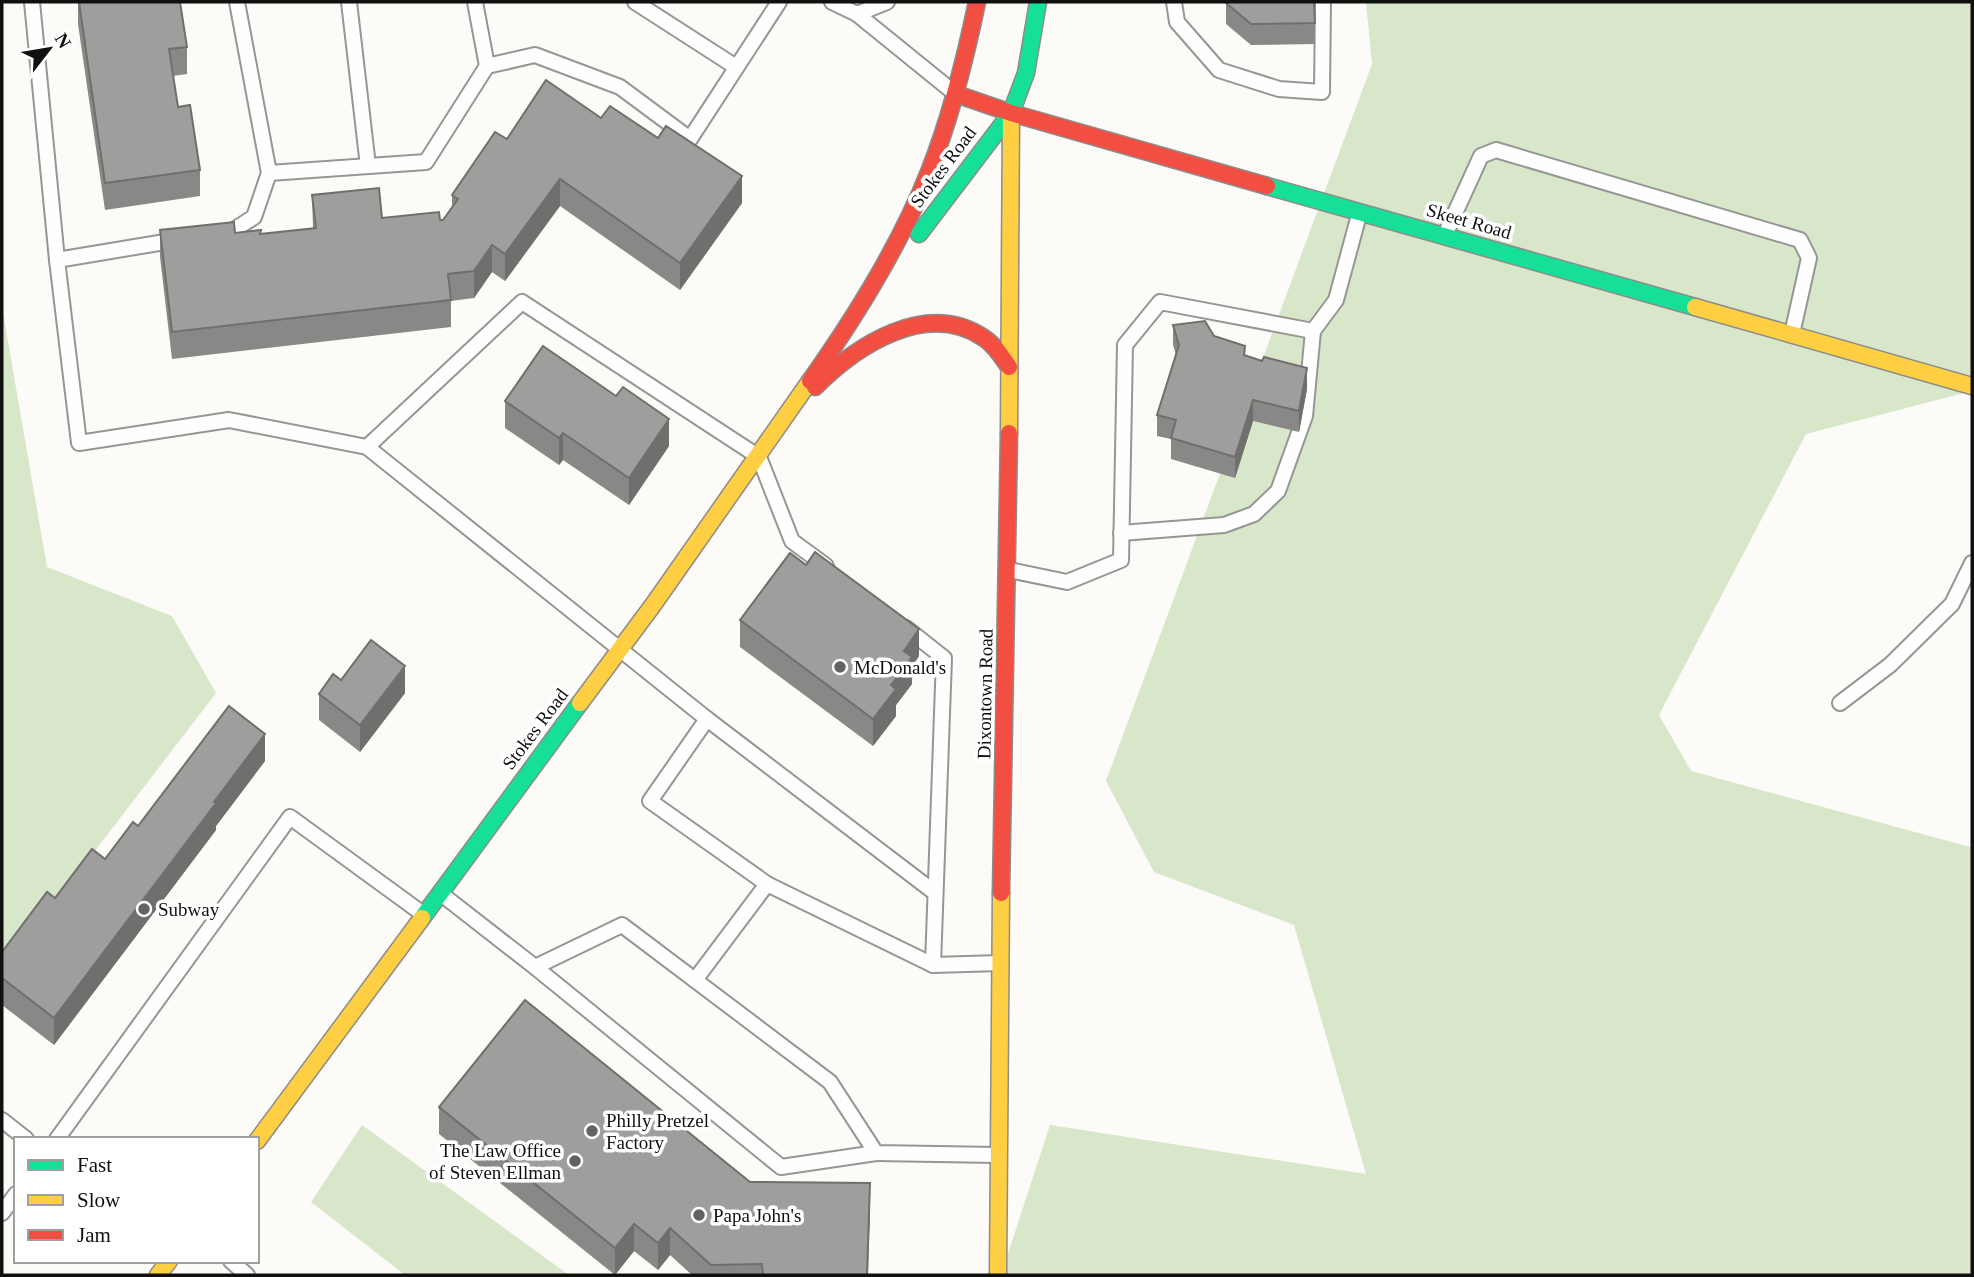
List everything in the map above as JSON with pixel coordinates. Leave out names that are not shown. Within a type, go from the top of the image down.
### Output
[{"type":"street","name":"Stokes Road","points":[[840,338],[904,229],[929,173],[956,94],[977,2]]},
{"type":"street","name":"Stokes Road","points":[[259,1138],[620,650],[759,457],[840,338],[1011,113],[1026,73],[1038,2]]},
{"type":"street","name":"Dixontown Road","points":[[998,1275],[1000,963],[1008,569],[1011,71]]},
{"type":"street","name":"Skeet Road","points":[[956,94],[1011,113],[1972,386]]},
{"type":"street","points":[[793,407],[839,363],[862,346],[917,326],[937,325],[965,330],[984,338],[998,351],[1009,367]]},
{"type":"lane","points":[[32,2],[57,260],[79,443],[229,420],[367,447],[706,719],[934,892]]},
{"type":"lane","points":[[57,260],[232,231],[254,216],[269,173],[237,2]]},
{"type":"lane","points":[[349,2],[368,166]]},
{"type":"lane","points":[[269,173],[426,162],[486,66],[475,2]]},
{"type":"lane","points":[[635,2],[736,67]]},
{"type":"lane","points":[[486,66],[535,55],[620,87],[690,139],[779,2]]},
{"type":"lane","points":[[832,2],[857,14],[956,94]]},
{"type":"lane","points":[[857,14],[887,2]]},
{"type":"lane","points":[[1174,2],[1177,22],[1219,70],[1279,89],[1322,92],[1323,2]]},
{"type":"lane","points":[[1444,236],[1481,156],[1496,150],[1800,240],[1809,258],[1791,335]]},
{"type":"lane","points":[[1121,533],[1224,525],[1254,514],[1279,491],[1305,416],[1313,331],[1336,300],[1360,212]]},
{"type":"lane","points":[[367,447],[522,302],[759,457],[792,541],[836,574]]},
{"type":"lane","points":[[1008,569],[1067,582],[1121,560],[1125,345],[1160,302],[1313,331]]},
{"type":"lane","points":[[1840,703],[1890,665],[1952,604],[1972,563]]},
{"type":"lane","points":[[890,616],[944,658],[933,965]]},
{"type":"lane","points":[[706,719],[650,800],[767,884],[933,965],[1000,963]]},
{"type":"lane","points":[[58,1137],[290,817],[423,914]]},
{"type":"lane","points":[[695,980],[767,884]]},
{"type":"lane","points":[[440,892],[781,1167],[876,1153],[999,1156]]},
{"type":"lane","points":[[535,967],[622,925],[830,1082],[876,1153]]},
{"type":"lane","points":[[2,1120],[23,1137]]},
{"type":"lane","points":[[2,1213],[14,1197]]},
{"type":"lane","points":[[233,1263],[247,1275]]},
{"type":"green space","points":[[1366,2],[1972,2],[1972,391],[1806,434],[1659,715],[1691,771],[1970,847],[1972,843],[1972,1275],[1001,1275],[1050,1125],[1366,1174],[1294,925],[1154,872],[1106,781],[1372,64]]},
{"type":"green space","points":[[2,307],[47,567],[172,616],[216,693],[2,972]]},
{"type":"green space","points":[[362,1125],[569,1275],[405,1275],[311,1202]]},
{"type":"building","points":[[79,2],[180,2],[187,47],[169,49],[178,107],[190,105],[200,170],[105,183]]},
{"type":"building","points":[[1226,2],[1314,2],[1315,23],[1251,24]]},
{"type":"building","points":[[546,80],[601,118],[610,106],[658,138],[666,126],[742,176],[680,263],[560,179],[505,254],[492,245],[474,271],[448,274],[451,300],[172,332],[160,230],[234,222],[235,233],[261,230],[260,234],[316,228],[312,195],[379,188],[382,218],[439,212],[440,220],[443,220],[458,199],[452,195],[495,132],[507,139]]},
{"type":"building","points":[[1205,321],[1214,336],[1245,346],[1244,355],[1262,361],[1264,357],[1307,368],[1299,411],[1253,400],[1235,457],[1171,438],[1176,420],[1157,415],[1179,345],[1173,325]]},
{"type":"building","points":[[543,346],[616,396],[623,387],[669,419],[629,478],[563,433],[559,438],[505,401]]},
{"type":"building","name":"McDonald's","points":[[815,552],[919,629],[904,651],[912,657],[891,685],[896,689],[873,719],[740,620],[790,553],[806,565]]},
{"type":"building","points":[[371,640],[405,666],[360,725],[319,694],[333,674],[341,680]]},
{"type":"building","points":[[229,706],[265,734],[54,1018],[2,978],[2,952],[47,892],[55,898],[92,849],[105,859],[133,822],[138,826]]},
{"type":"building","points":[[525,1000],[750,1182],[870,1183],[867,1275],[763,1275],[762,1264],[711,1265],[670,1228],[658,1243],[634,1224],[615,1248],[439,1107]]},
{"type":"traffic: fast","points":[[919,234],[1011,113],[1026,73],[1038,2]]},
{"type":"traffic: fast","points":[[1267,186],[1695,307]]},
{"type":"traffic: fast","points":[[422,918],[580,703]]},
{"type":"traffic: slow","points":[[1009,433],[1011,113]]},
{"type":"traffic: slow","points":[[1695,307],[1972,386]]},
{"type":"traffic: slow","points":[[580,703],[653,605],[810,381]]},
{"type":"traffic: slow","points":[[998,1275],[1001,893]]},
{"type":"traffic: slow","points":[[259,1138],[422,918]]},
{"type":"traffic: slow","points":[[158,1275],[167,1263]]},
{"type":"traffic: jam","points":[[810,381],[876,280],[917,200],[951,109],[977,2]]},
{"type":"traffic: jam","points":[[956,94],[1011,113],[1267,186]]},
{"type":"traffic: jam","points":[[815,387],[871,343],[893,332],[939,323],[962,327],[984,338],[998,351],[1009,367]]},
{"type":"traffic: jam","points":[[1001,893],[1009,433]]},
{"type":"place","name":"McDonald's","points":[[840,667]]},
{"type":"place","name":"Subway","points":[[144,909]]},
{"type":"place","name":"Philly Pretzel Factory","points":[[592,1131]]},
{"type":"place","name":"The Law Office of Steven Ellman","points":[[575,1161]]},
{"type":"place","name":"Papa John's","points":[[699,1215]]}]
